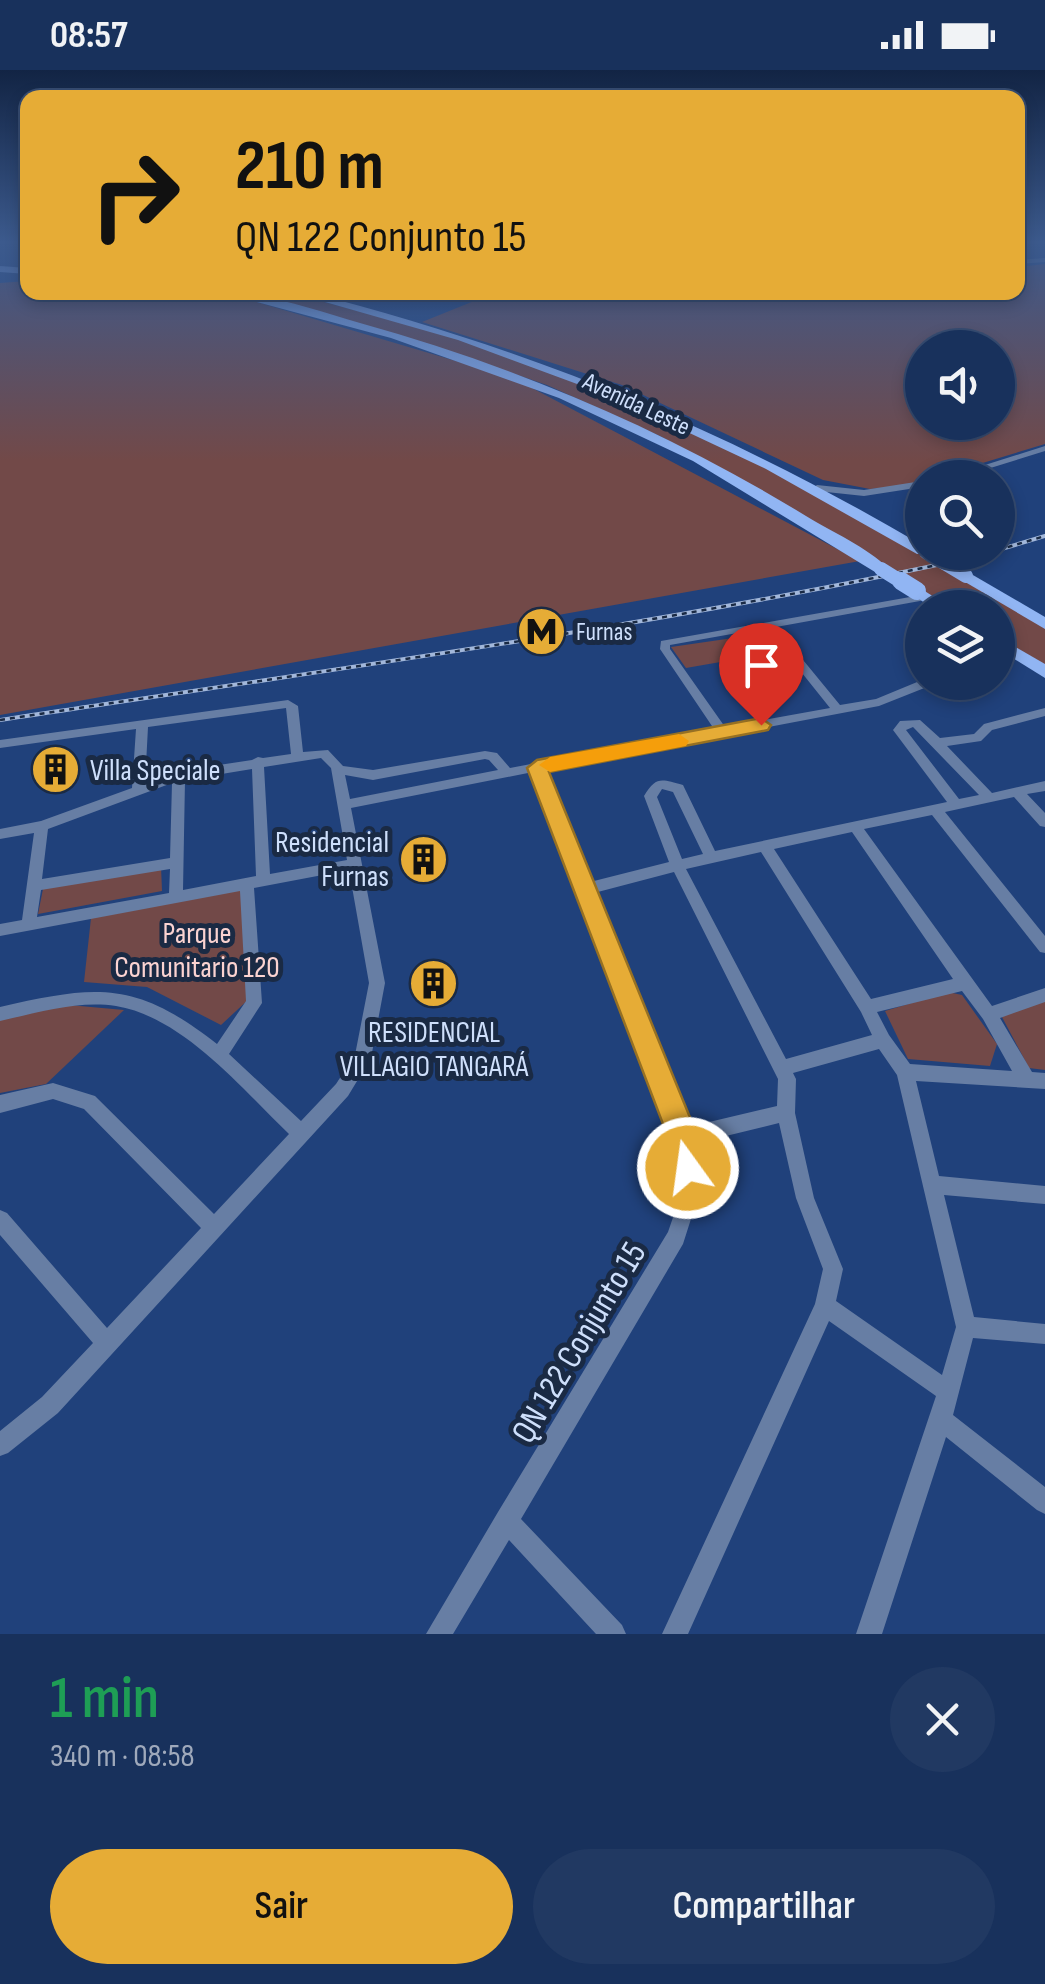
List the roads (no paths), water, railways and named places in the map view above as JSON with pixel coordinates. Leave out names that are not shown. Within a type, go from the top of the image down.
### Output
[{"type":"main road","name":"Avenida Leste","points":[[306,315],[454,356],[612,416],[745,484],[915,590]]},
{"type":"main road","name":"Avenida Leste","points":[[380,315],[482,344],[630,396],[787,472],[905,541]]},
{"type":"main road","points":[[454,356],[480,352],[482,344]]},
{"type":"main road","points":[[745,484],[743,472],[750,468],[787,472]]},
{"type":"main road","name":"Avenida Leste","points":[[956,570],[1045,624]]},
{"type":"main road","points":[[1015,655],[1045,672]]},
{"type":"street","points":[[1006,460],[1045,448]]},
{"type":"street","points":[[816,488],[864,494],[905,487]]},
{"type":"street","points":[[864,494],[857,500],[868,519]]},
{"type":"street","points":[[723,733],[665,649],[666,643],[905,597]]},
{"type":"street","points":[[769,625],[837,709]]},
{"type":"street","points":[[342,804],[879,702],[905,691]]},
{"type":"street","points":[[0,744],[288,704],[297,754]]},
{"type":"street","points":[[937,743],[977,738],[999,722],[1045,712]]},
{"type":"street","points":[[138,788],[142,723]]},
{"type":"street","points":[[956,805],[899,730],[904,724],[916,724],[989,798]]},
{"type":"street","points":[[0,834],[42,826],[179,776],[297,754],[324,753],[333,758],[337,769],[377,983],[372,1027],[363,1058],[352,1074],[50,1405],[0,1445]]},
{"type":"street","points":[[337,769],[373,776],[485,754],[493,756],[507,772]]},
{"type":"street","points":[[218,1056],[254,1004],[258,761]]},
{"type":"street","name":"QN 122 Conjunto 15","points":[[440,1634],[676,1237],[688,1200],[683,1137],[537,768]]},
{"type":"street","points":[[176,898],[179,776]]},
{"type":"street","points":[[373,776],[376,797]]},
{"type":"street","points":[[674,1634],[825,1306],[833,1269],[804,1198],[786,1113],[788,1090],[782,1068],[677,865],[650,796],[660,784],[678,788],[710,857]]},
{"type":"street","points":[[585,889],[710,857],[1045,786]]},
{"type":"street","points":[[1017,792],[1045,822]]},
{"type":"street","points":[[936,810],[1045,947]]},
{"type":"street","points":[[29,924],[42,826]]},
{"type":"street","points":[[856,828],[1036,1080]]},
{"type":"street","points":[[766,848],[905,1072],[966,1328],[941,1419],[870,1634]]},
{"type":"street","points":[[33,886],[175,862]]},
{"type":"street","points":[[0,930],[353,864]]},
{"type":"street","points":[[867,1007],[964,983]]},
{"type":"street","points":[[989,1014],[1045,995]]},
{"type":"street","points":[[0,1014],[93,998],[116,999],[165,1017],[218,1056],[301,1133]]},
{"type":"street","points":[[782,1068],[883,1040]]},
{"type":"street","points":[[905,1072],[1036,1080]]},
{"type":"street","points":[[0,1104],[53,1091],[89,1102],[213,1226]]},
{"type":"street","points":[[683,1137],[786,1113]]},
{"type":"street","points":[[933,1186],[1045,1195]]},
{"type":"street","points":[[0,1220],[108,1343]]},
{"type":"street","points":[[825,1306],[949,1392]]},
{"type":"street","points":[[966,1328],[1045,1334]]},
{"type":"street","points":[[941,1419],[1045,1502]]},
{"type":"street","points":[[506,1520],[613,1634]]},
{"type":"railway","points":[[1015,545],[1045,536]]},
{"type":"railway","points":[[0,720],[625,624],[911,570]]},
{"type":"place","name":"Furnas","points":[[541,631]]},
{"type":"place","name":"Villa Speciale","points":[[55,770]]},
{"type":"place","name":"Residencial Furnas","points":[[424,859]]},
{"type":"place","name":"RESIDENCIAL VILLAGIO TANGARÁ","points":[[434,983]]},
{"type":"park label","name":"Parque Comunitario 120","points":[[197,950]]}]
